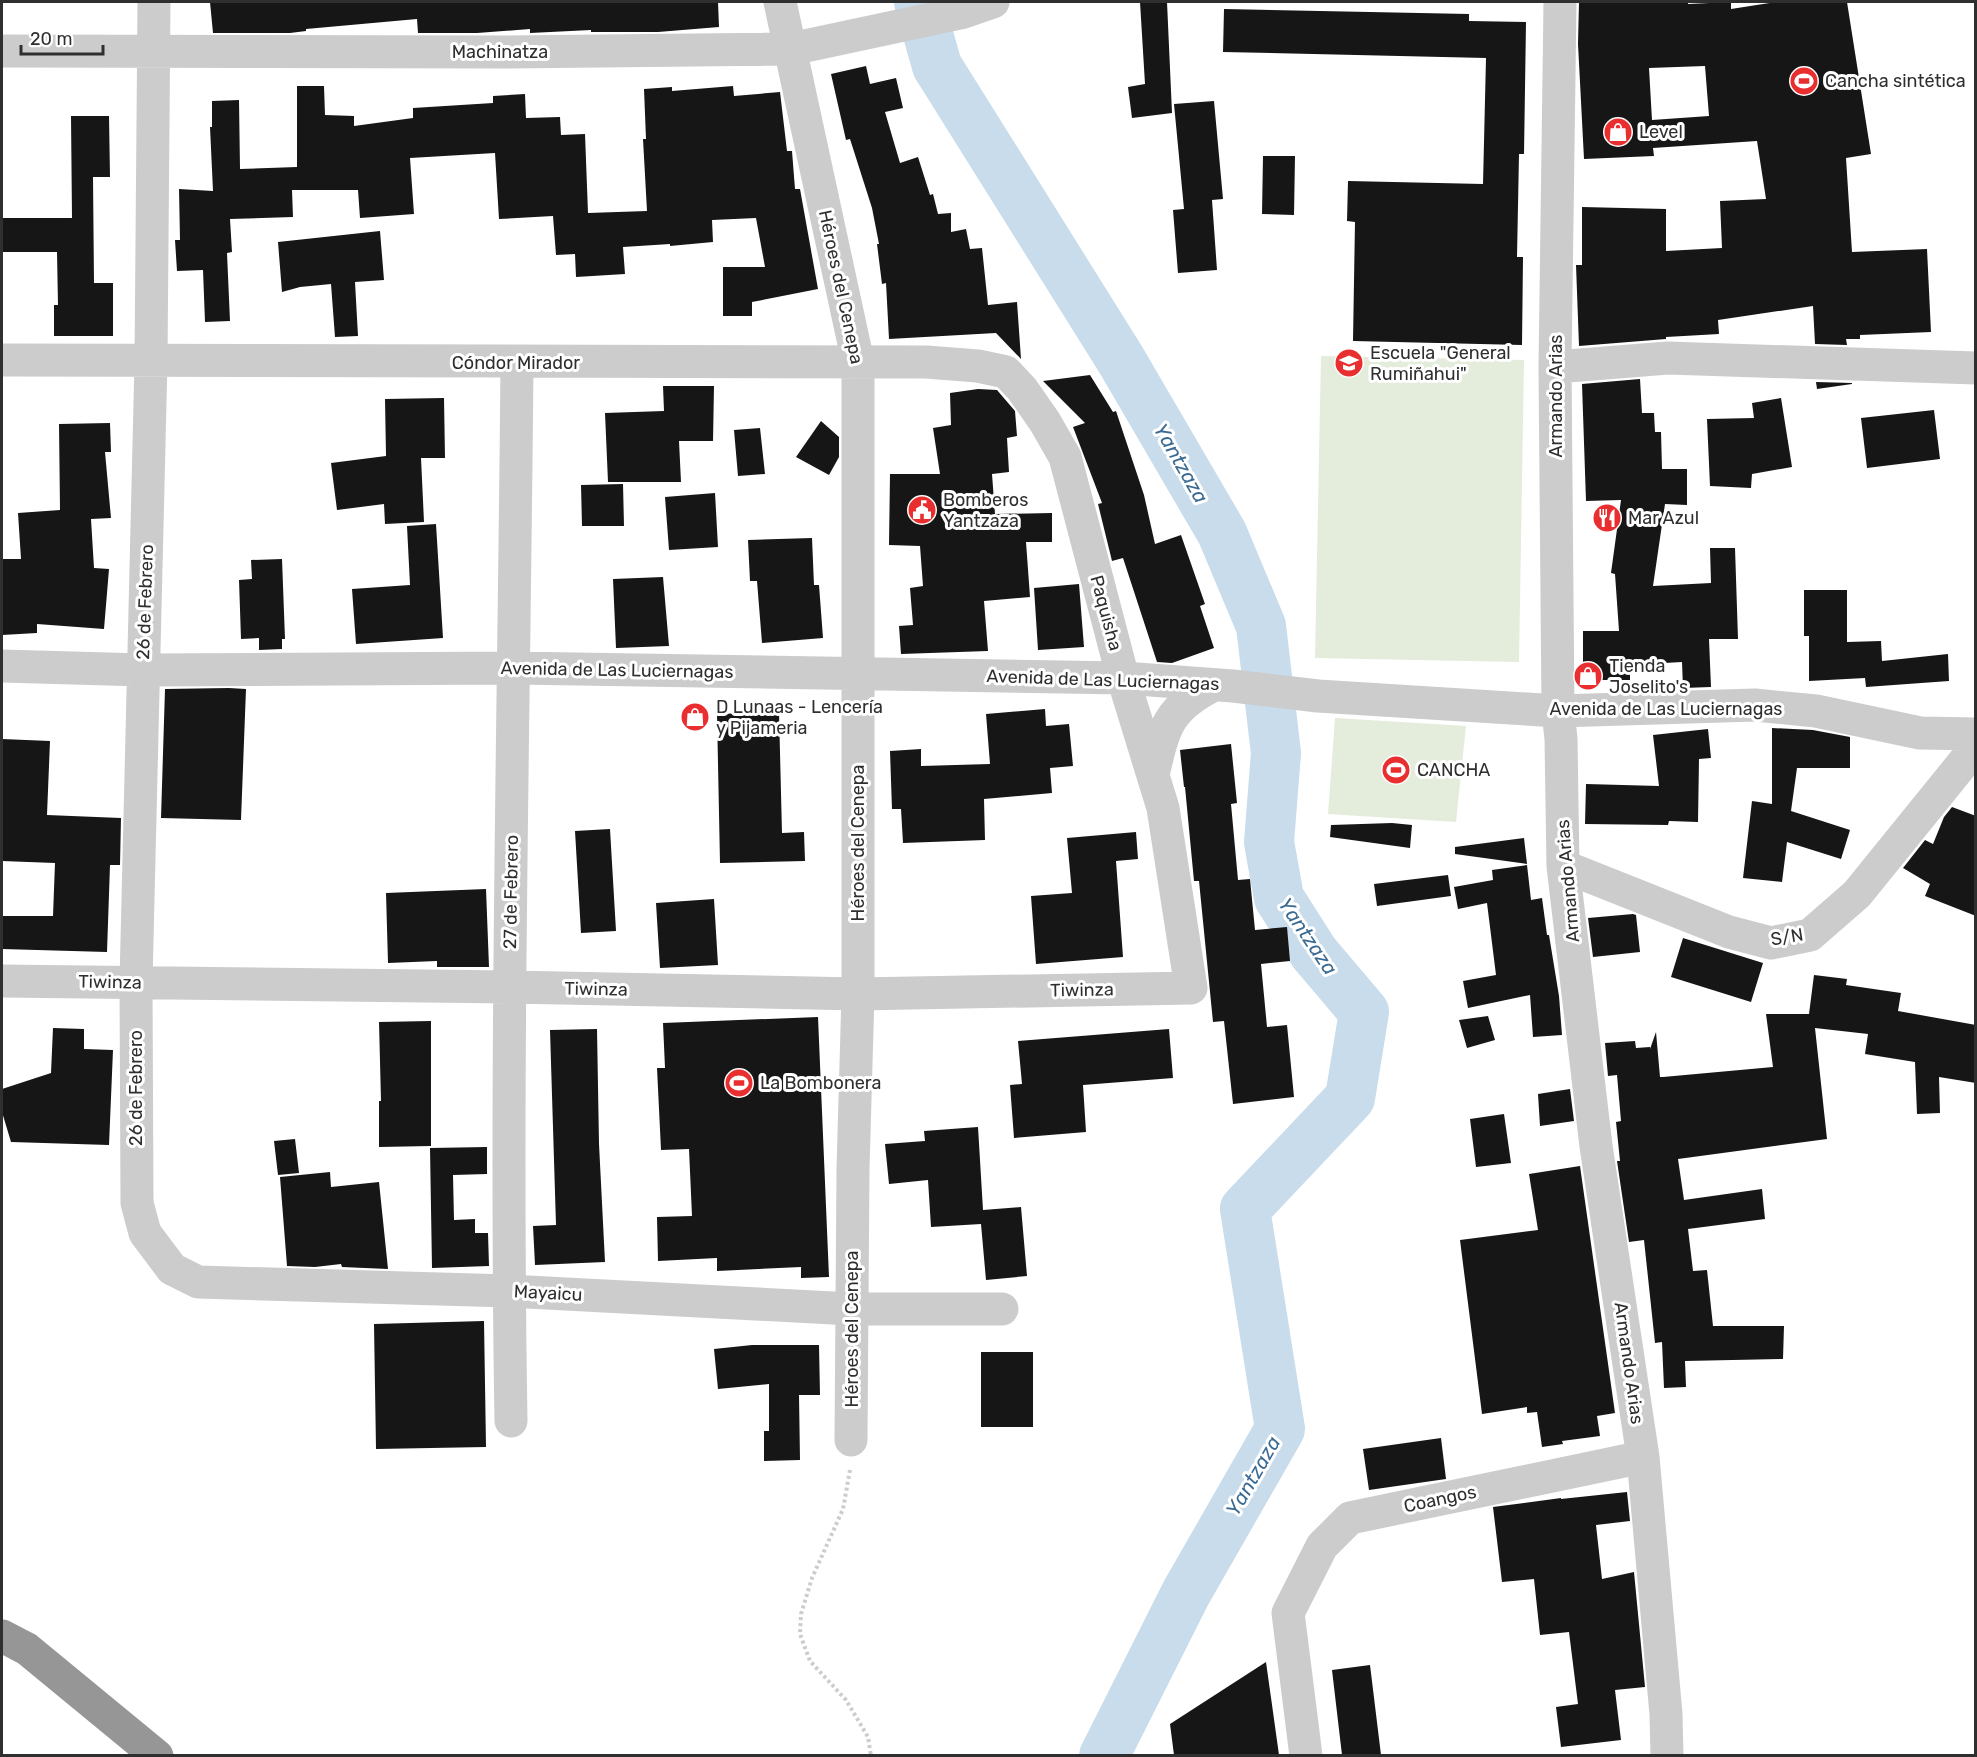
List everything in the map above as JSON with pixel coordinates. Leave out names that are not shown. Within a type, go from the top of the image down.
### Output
[{"type":"highway","points":[[2,1636],[27,1649],[157,1755]]},
{"type":"street","name":"26 de Febrero","points":[[137,1203],[136,982],[151,361],[154,2]]},
{"type":"street","name":"Héroes del Cenepa","points":[[780,2],[858,362],[858,994],[853,1169],[852,1440]]},
{"type":"street","name":"Armando Arias","points":[[1560,2],[1555,368],[1558,711],[1561,739],[1563,866],[1596,1146],[1643,1457],[1666,1714],[1667,1755]]},
{"type":"street","name":"Machinatza","points":[[2,51],[154,53],[790,49],[979,7]]},
{"type":"street","points":[[1555,368],[1668,358],[1976,368]]},
{"type":"street","name":"Cóndor Mirador","points":[[2,360],[517,363],[926,362],[978,366],[1005,372],[1022,389]]},
{"type":"street","name":"27 de Febrero","points":[[511,1421],[509,987],[517,363]]},
{"type":"street","name":"Paquisha","points":[[1022,389],[1045,422],[1065,457],[1123,678],[1163,808],[1191,988]]},
{"type":"street","name":"Avenida de Las Luciernagas","points":[[2,666],[143,670],[514,668],[1123,678],[1223,685],[1318,696],[1558,711],[1755,705],[1816,711],[1920,733],[1976,734]]},
{"type":"street","points":[[1153,775],[1161,742],[1171,717],[1191,696],[1223,685]]},
{"type":"street","name":"S/N","points":[[1563,866],[1729,932],[1771,943],[1810,935],[1857,894],[1976,747]]},
{"type":"street","name":"Tiwinza","points":[[2,981],[858,994],[1191,988]]},
{"type":"street","name":"Mayaicu","points":[[137,1203],[145,1233],[172,1269],[198,1282],[509,1291],[852,1309],[1002,1309]]},
{"type":"street","name":"Coangos","points":[[1306,1755],[1288,1613],[1322,1546],[1350,1518],[1643,1457]]},
{"type":"path","points":[[852,1440],[849,1480],[843,1509],[812,1578],[801,1614],[801,1634],[810,1661],[846,1700],[868,1737],[871,1755]]},
{"type":"green space","points":[[1321,356],[1524,360],[1519,662],[1315,658]]},
{"type":"green space","name":"CANCHA","points":[[1335,718],[1466,726],[1456,822],[1328,814]]},
{"type":"building","points":[[210,2],[718,2],[719,27],[658,32],[591,32],[591,30],[530,33],[530,29],[477,33],[418,33],[417,19],[306,29],[306,31],[290,33],[213,33]]},
{"type":"building","points":[[1140,2],[1167,2],[1172,113],[1132,118],[1128,87],[1145,84]]},
{"type":"building","points":[[1579,2],[1688,2],[1688,4],[1731,2],[1731,9],[1776,2],[1847,2],[1871,154],[1846,158],[1852,252],[1927,249],[1931,332],[1860,335],[1860,339],[1846,339],[1847,345],[1815,344],[1813,306],[1718,320],[1719,334],[1579,346],[1576,265],[1582,265],[1582,207],[1666,209],[1666,251],[1722,248],[1720,201],[1766,199],[1757,141],[1653,148],[1654,156],[1584,159],[1578,44]],"holes":[[[1705,66],[1709,116],[1652,120],[1649,68]]]},
{"type":"building","points":[[1224,9],[1469,14],[1469,21],[1526,22],[1524,154],[1519,154],[1517,257],[1523,257],[1522,345],[1353,341],[1355,222],[1347,221],[1348,181],[1483,184],[1486,58],[1223,52]]},
{"type":"building","points":[[866,66],[870,84],[896,78],[903,108],[885,112],[900,163],[918,157],[930,195],[933,194],[938,214],[951,213],[951,232],[966,229],[970,249],[982,248],[988,305],[1017,302],[1021,359],[996,333],[889,339],[886,283],[882,284],[877,244],[879,244],[872,208],[850,139],[846,140],[831,74]]},
{"type":"building","points":[[297,86],[324,86],[325,115],[354,116],[354,126],[413,118],[413,108],[493,103],[493,96],[525,94],[526,118],[560,117],[561,135],[585,134],[588,213],[647,211],[643,139],[646,139],[644,89],[672,87],[672,91],[733,86],[734,96],[780,92],[787,151],[792,151],[795,189],[800,189],[818,289],[752,302],[752,316],[723,316],[723,267],[765,267],[756,218],[712,220],[713,242],[623,247],[625,274],[576,277],[575,254],[556,255],[553,216],[499,219],[495,153],[410,158],[414,214],[360,218],[358,190],[292,190],[293,217],[230,219],[232,252],[227,253],[230,321],[205,322],[203,270],[177,271],[175,240],[180,240],[179,189],[213,191],[210,127],[212,127],[212,101],[239,100],[240,169],[297,167]]},
{"type":"building","points":[[1214,101],[1223,199],[1212,200],[1217,270],[1178,273],[1173,210],[1184,209],[1174,104]]},
{"type":"building","points":[[71,116],[109,116],[110,177],[93,177],[94,283],[113,283],[113,336],[54,336],[54,305],[58,305],[57,252],[2,252],[2,218],[72,218]]},
{"type":"building","points":[[1263,156],[1295,156],[1294,215],[1262,214]]},
{"type":"building","points":[[380,231],[384,280],[355,282],[358,336],[335,337],[331,284],[300,287],[282,292],[278,242]]},
{"type":"building","points":[[1090,375],[1113,412],[1116,411],[1144,495],[1155,544],[1181,535],[1205,604],[1200,606],[1214,648],[1172,663],[1157,662],[1123,558],[1112,561],[1098,504],[1102,503],[1073,427],[1085,423],[1043,381]]},
{"type":"building","points":[[1640,379],[1642,413],[1654,413],[1655,432],[1661,432],[1662,469],[1687,469],[1687,505],[1665,504],[1653,586],[1711,583],[1710,548],[1735,548],[1738,639],[1709,639],[1711,687],[1683,688],[1682,662],[1630,665],[1630,680],[1583,680],[1583,631],[1619,631],[1615,574],[1611,573],[1621,500],[1586,501],[1582,384]]},
{"type":"building","points":[[1816,382],[1852,383],[1852,384],[1817,389]]},
{"type":"building","points":[[663,386],[714,386],[713,441],[679,441],[681,482],[608,482],[605,413],[664,411]]},
{"type":"building","points":[[978,389],[997,390],[1015,411],[1017,436],[1007,438],[1009,472],[992,474],[995,514],[1052,513],[1052,542],[1026,542],[1030,597],[984,601],[988,651],[901,654],[899,626],[913,625],[910,588],[923,586],[920,546],[889,545],[890,474],[940,474],[933,428],[951,425],[950,393]]},
{"type":"building","points":[[444,398],[445,458],[421,458],[424,522],[385,524],[384,504],[337,510],[331,463],[386,456],[385,399]]},
{"type":"building","points":[[1781,398],[1792,467],[1752,474],[1751,488],[1710,486],[1707,419],[1754,418],[1752,403]]},
{"type":"building","points":[[1934,410],[1940,459],[1867,468],[1861,418]]},
{"type":"building","points":[[821,421],[839,437],[839,457],[829,475],[796,457]]},
{"type":"building","points":[[110,423],[111,452],[105,452],[111,518],[91,519],[94,568],[109,569],[104,629],[37,624],[37,633],[2,635],[2,559],[21,559],[18,513],[60,510],[59,424]]},
{"type":"building","points":[[760,428],[765,474],[738,476],[734,430]]},
{"type":"building","points":[[623,484],[624,526],[582,526],[581,485]]},
{"type":"building","points":[[715,493],[718,547],[669,550],[665,497]]},
{"type":"building","points":[[436,524],[443,638],[356,644],[352,589],[410,585],[407,526]]},
{"type":"building","points":[[812,538],[814,585],[819,585],[823,638],[762,643],[757,581],[750,581],[748,540]]},
{"type":"building","points":[[282,559],[285,639],[282,639],[282,649],[259,650],[259,638],[241,639],[239,580],[252,579],[251,560]]},
{"type":"building","points":[[663,577],[669,646],[616,648],[613,579]]},
{"type":"building","points":[[1079,584],[1084,647],[1038,650],[1034,588]]},
{"type":"building","points":[[1804,590],[1847,590],[1847,642],[1881,641],[1882,661],[1948,654],[1949,681],[1866,687],[1865,678],[1809,681],[1809,636],[1804,636]]},
{"type":"building","points":[[165,689],[246,689],[241,820],[161,818]]},
{"type":"building","points":[[1045,709],[1046,726],[1069,724],[1073,766],[1050,768],[1052,793],[984,799],[985,840],[903,843],[901,809],[892,809],[890,751],[921,749],[921,766],[990,764],[986,714]]},
{"type":"building","points":[[779,712],[782,833],[804,832],[805,861],[720,863],[717,714]]},
{"type":"building","points":[[1772,728],[1813,730],[1850,737],[1850,768],[1797,768],[1791,811],[1850,830],[1841,859],[1787,842],[1782,882],[1743,878],[1752,801],[1772,804]]},
{"type":"building","points":[[1708,729],[1711,758],[1699,759],[1698,822],[1669,821],[1668,825],[1585,824],[1586,784],[1659,786],[1653,735]]},
{"type":"building","points":[[2,739],[50,741],[47,815],[121,818],[120,865],[110,865],[107,952],[2,949],[2,916],[53,916],[55,863],[2,861]]},
{"type":"building","points":[[1231,744],[1237,803],[1231,804],[1238,880],[1250,879],[1255,930],[1287,927],[1290,961],[1261,964],[1267,1027],[1287,1025],[1294,1097],[1233,1104],[1224,1021],[1213,1022],[1199,881],[1194,881],[1180,750]]},
{"type":"building","points":[[1952,807],[1976,816],[1976,916],[1925,896],[1930,884],[1903,868],[1925,840],[1933,844],[1944,817]]},
{"type":"building","points":[[1392,823],[1412,825],[1410,848],[1330,837],[1331,825]]},
{"type":"building","points":[[610,829],[616,931],[581,933],[575,831]]},
{"type":"building","points":[[1136,832],[1138,859],[1116,861],[1123,957],[1036,964],[1031,896],[1072,893],[1067,838]]},
{"type":"building","points":[[1524,838],[1527,864],[1455,854],[1455,847]]},
{"type":"building","points":[[1527,865],[1531,900],[1542,898],[1559,996],[1562,1035],[1533,1037],[1530,995],[1468,1008],[1463,981],[1496,975],[1487,903],[1458,909],[1454,887],[1493,880],[1492,870]]},
{"type":"building","points":[[1448,875],[1451,896],[1377,906],[1374,884]]},
{"type":"building","points":[[486,889],[489,967],[437,967],[437,961],[388,963],[386,893]]},
{"type":"building","points":[[714,899],[718,965],[660,968],[656,903]]},
{"type":"building","points":[[1636,915],[1640,952],[1593,957],[1588,918]]},
{"type":"building","points":[[1683,938],[1763,963],[1751,1002],[1671,977]]},
{"type":"building","points":[[1814,975],[1847,979],[1846,985],[1901,993],[1898,1011],[1976,1025],[1976,1083],[1939,1077],[1940,1113],[1917,1114],[1915,1062],[1865,1054],[1868,1034],[1815,1028],[1827,1139],[1678,1159],[1684,1200],[1762,1189],[1765,1219],[1688,1229],[1693,1271],[1707,1270],[1713,1326],[1784,1326],[1783,1359],[1685,1361],[1686,1387],[1664,1388],[1662,1342],[1655,1343],[1644,1240],[1629,1242],[1617,1161],[1620,1161],[1616,1122],[1621,1121],[1617,1075],[1608,1076],[1605,1043],[1635,1041],[1636,1048],[1650,1047],[1650,1049],[1656,1032],[1660,1077],[1773,1067],[1766,1014],[1809,1014]]},
{"type":"building","points":[[1488,1016],[1495,1040],[1467,1048],[1459,1020]]},
{"type":"building","points":[[818,1017],[829,1277],[801,1278],[801,1267],[717,1271],[717,1258],[658,1261],[657,1217],[692,1216],[689,1149],[661,1150],[657,1068],[665,1068],[663,1023]]},
{"type":"building","points":[[431,1021],[431,1146],[379,1147],[379,1101],[381,1101],[379,1022]]},
{"type":"building","points":[[53,1028],[84,1029],[84,1049],[113,1050],[109,1145],[11,1142],[2,1112],[2,1089],[51,1073]]},
{"type":"building","points":[[597,1029],[599,1144],[605,1262],[535,1265],[533,1226],[556,1225],[550,1030]]},
{"type":"building","points":[[1169,1029],[1173,1078],[1083,1085],[1086,1132],[1014,1138],[1010,1085],[1022,1084],[1018,1041]]},
{"type":"building","points":[[1570,1089],[1574,1121],[1540,1126],[1538,1094]]},
{"type":"building","points":[[1504,1114],[1511,1163],[1476,1167],[1470,1119]]},
{"type":"building","points":[[978,1127],[983,1210],[1021,1207],[1027,1276],[986,1280],[981,1224],[931,1227],[928,1180],[889,1184],[885,1144],[925,1141],[924,1131]]},
{"type":"building","points":[[295,1139],[299,1173],[278,1175],[274,1141]]},
{"type":"building","points":[[487,1147],[487,1174],[453,1175],[454,1220],[475,1219],[475,1233],[488,1233],[489,1266],[432,1268],[430,1148]]},
{"type":"building","points":[[1580,1166],[1615,1413],[1597,1416],[1600,1436],[1562,1441],[1563,1444],[1542,1447],[1537,1412],[1527,1413],[1527,1407],[1482,1414],[1460,1240],[1538,1230],[1529,1174]]},
{"type":"building","points":[[330,1172],[331,1187],[379,1182],[388,1269],[342,1267],[341,1264],[315,1267],[287,1266],[280,1177]]},
{"type":"building","points":[[484,1321],[486,1447],[376,1449],[374,1324]]},
{"type":"building","points":[[752,1345],[819,1345],[820,1395],[799,1395],[800,1460],[764,1461],[764,1431],[769,1431],[769,1384],[718,1389],[714,1349]]},
{"type":"building","points":[[981,1352],[1033,1352],[1033,1427],[981,1427]]},
{"type":"building","points":[[1441,1438],[1446,1479],[1369,1490],[1363,1449]]},
{"type":"building","points":[[1627,1492],[1630,1521],[1596,1525],[1602,1579],[1634,1572],[1645,1687],[1615,1690],[1621,1740],[1561,1747],[1556,1707],[1578,1704],[1569,1632],[1540,1635],[1534,1579],[1502,1582],[1493,1507]]},
{"type":"building","points":[[1266,1662],[1279,1755],[1174,1755],[1170,1724]]},
{"type":"building","points":[[1370,1665],[1381,1755],[1342,1755],[1332,1670]]},
{"type":"waterway","name":"Yantzaza","points":[[919,2],[937,66],[1121,360],[1222,533],[1261,626],[1276,753],[1269,842],[1279,898],[1314,953],[1364,1012],[1350,1098],[1245,1209],[1280,1429],[1186,1593],[1104,1756]]},
{"type":"place","name":"Cancha sintética","points":[[1804,81]]},
{"type":"place","name":"Level","points":[[1618,132]]},
{"type":"place","name":"Escuela \"General Rumiñahui\"","points":[[1349,363]]},
{"type":"place","name":"Bomberos Yantzaza","points":[[922,510]]},
{"type":"place","name":"Mar Azul","points":[[1607,518]]},
{"type":"place","name":"Tienda Joselito's","points":[[1588,676]]},
{"type":"place","name":"D Lunaas - Lencería y Pijameria","points":[[695,717]]},
{"type":"place","name":"CANCHA","points":[[1396,770]]},
{"type":"place","name":"La Bombonera","points":[[739,1083]]}]
